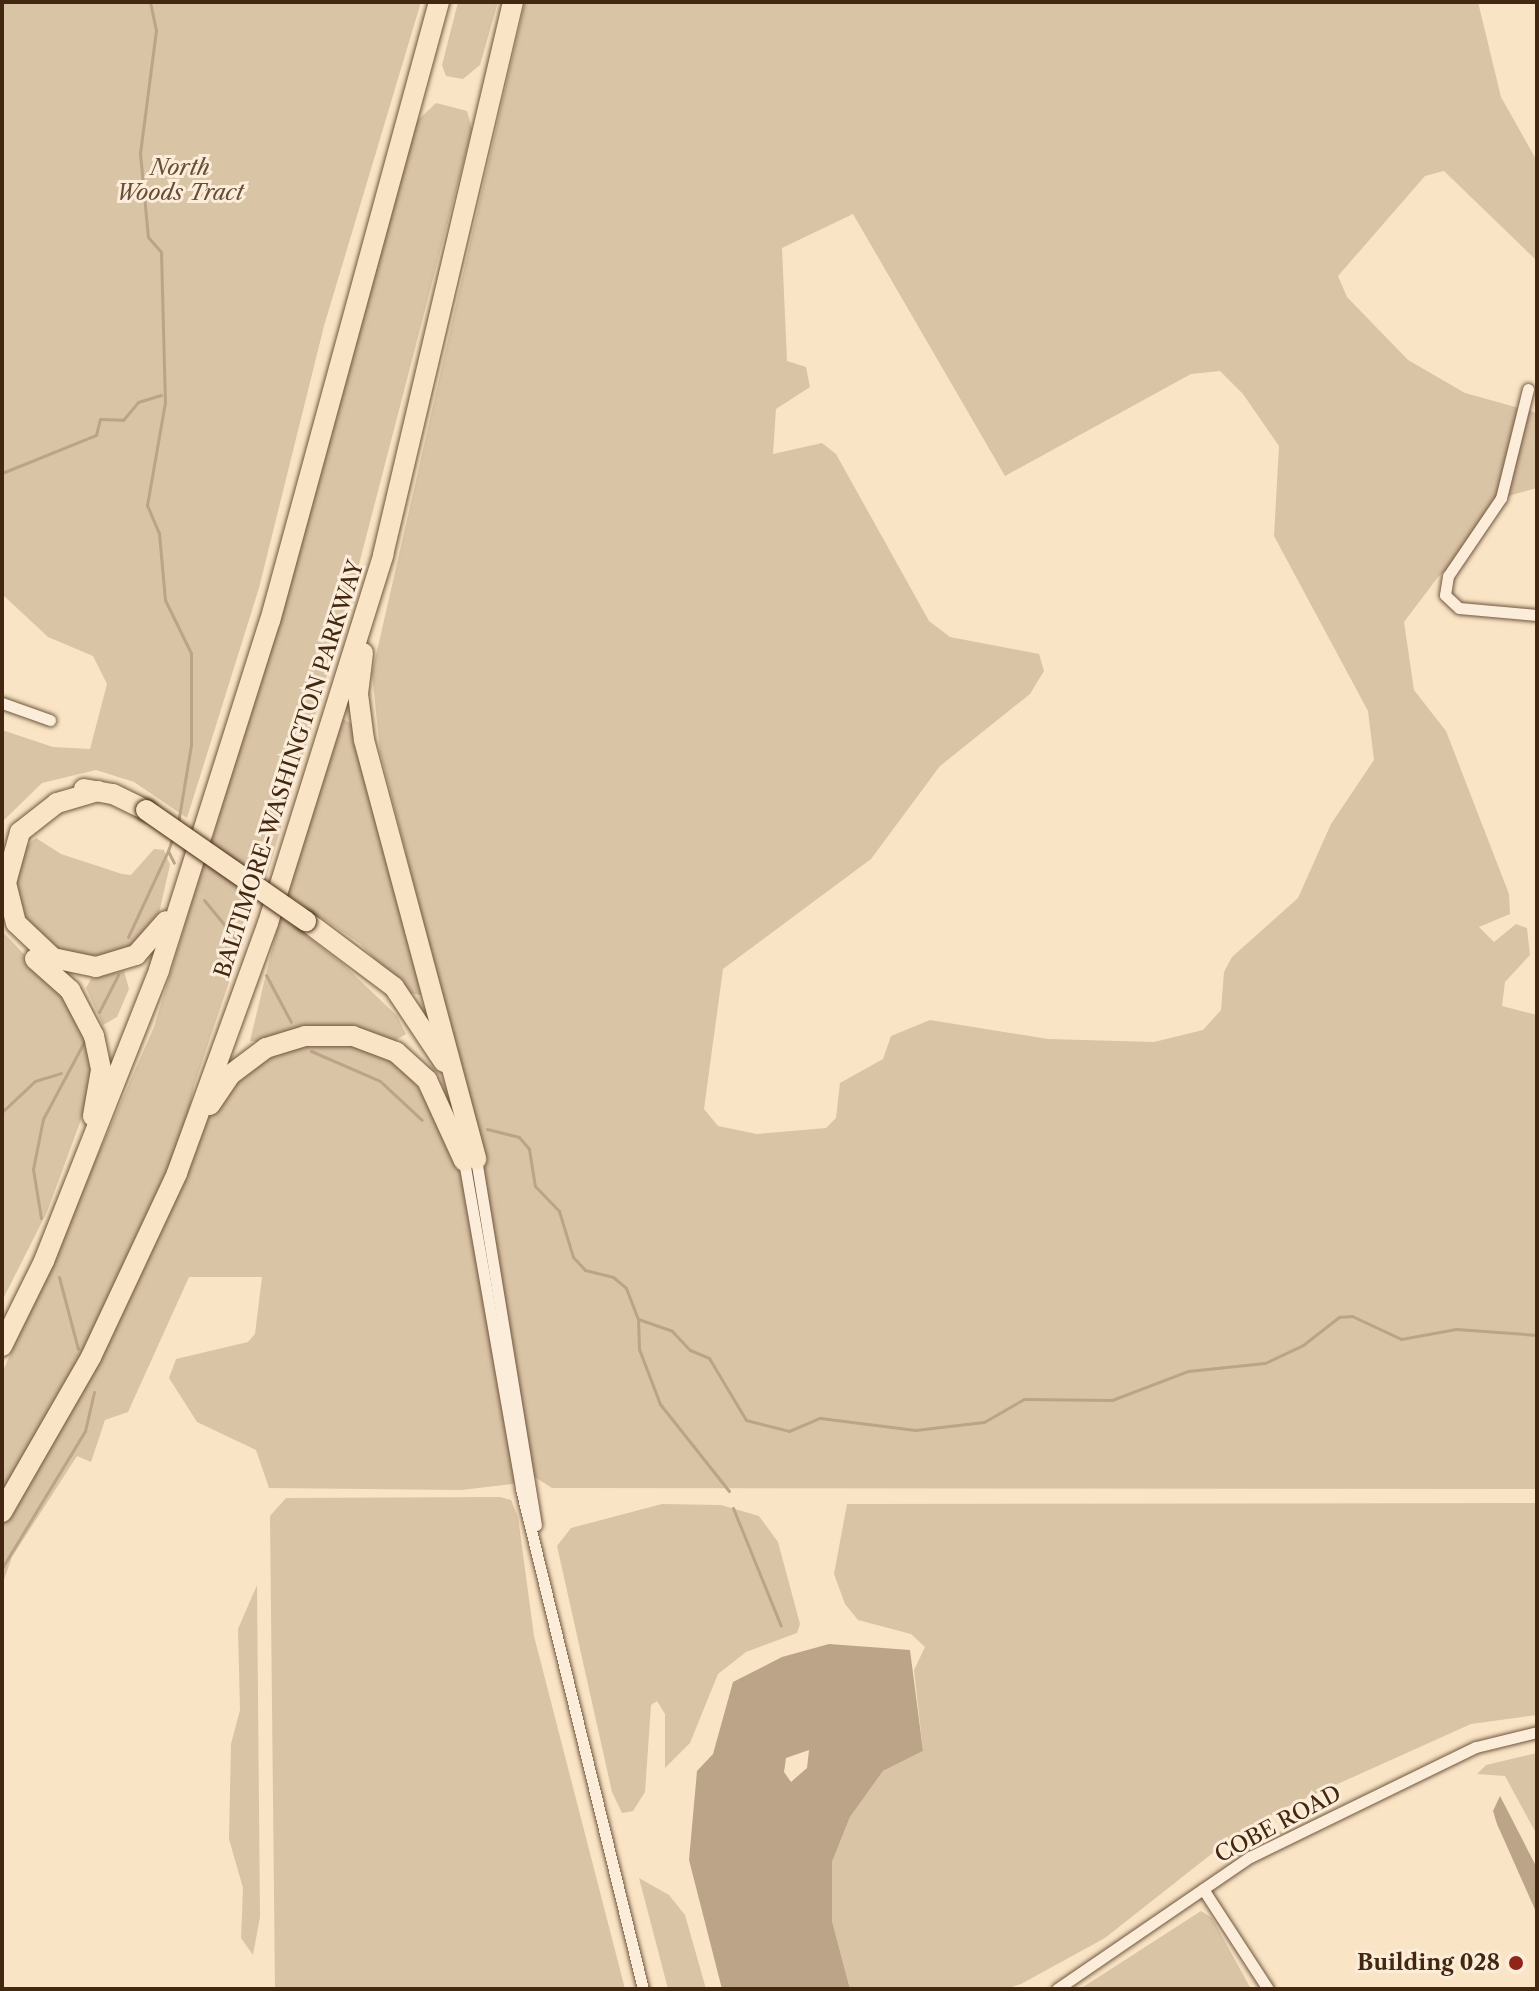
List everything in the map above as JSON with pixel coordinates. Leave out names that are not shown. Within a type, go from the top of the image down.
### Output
[{"type":"highway","points":[[2,1346],[89,1149],[192,867],[270,621],[439,2]]},
{"type":"highway","name":"BALTIMORE-WASHINGTON PARKWAY","points":[[2,1512],[91,1357],[177,1173],[268,923],[383,555],[513,2]]},
{"type":"highway","points":[[383,555],[360,670],[360,717],[470,1160]]},
{"type":"highway","points":[[2,848],[21,816],[43,799],[63,790],[98,791],[146,810],[366,966],[437,1067],[470,1160]]},
{"type":"highway","points":[[98,791],[39,813],[9,855],[10,909],[43,953],[96,967],[136,955],[160,934],[192,867]]},
{"type":"highway","points":[[2,915],[16,940],[70,990],[94,1036],[101,1070],[89,1149]]},
{"type":"highway","points":[[177,1173],[230,1075],[266,1048],[321,1034],[369,1041],[408,1061],[442,1103],[470,1160]]},
{"type":"street","points":[[1528,389],[1501,498],[1448,576],[1445,595],[1459,608],[1537,615]]},
{"type":"street","points":[[2,703],[50,720]]},
{"type":"street","points":[[470,1160],[521,1489],[643,1989]]},
{"type":"street","name":"COBE ROAD","points":[[1057,1989],[1250,1857],[1476,1747],[1537,1732]]},
{"type":"street","points":[[1203,1889],[1268,1989]]},
{"type":"green space","name":"North Woods Tract","points":[[2,2],[421,2],[324,326],[259,588],[187,818],[134,782],[96,770],[42,783],[2,822],[2,730],[53,747],[90,749],[107,684],[93,656],[48,637],[2,594]]},
{"type":"green space","points":[[458,2],[498,2],[480,65],[463,79],[446,76],[442,65]]},
{"type":"green space","points":[[525,2],[1478,2],[1501,97],[1537,161],[1537,261],[1444,171],[1425,176],[1338,276],[1347,297],[1408,360],[1465,393],[1537,413],[1537,488],[1501,498],[1469,551],[1438,577],[1404,622],[1414,690],[1446,731],[1509,894],[1510,914],[1479,927],[1494,942],[1516,924],[1527,928],[1530,955],[1505,982],[1502,1006],[1537,1015],[1537,1489],[552,1488],[530,1474],[431,952],[380,751],[372,673]],"holes":[[[853,214],[1005,476],[1191,374],[1220,371],[1243,394],[1279,446],[1274,536],[1368,711],[1374,760],[1331,824],[1298,898],[1232,957],[1224,972],[1221,1010],[1203,1030],[1154,1042],[1048,1039],[930,1020],[891,1036],[883,1059],[840,1083],[836,1118],[826,1128],[757,1134],[718,1126],[704,1109],[723,969],[871,859],[940,766],[1030,694],[1044,671],[1039,654],[950,637],[929,621],[836,454],[822,443],[773,454],[776,409],[810,387],[806,367],[787,361],[782,248]]]},
{"type":"green space","points":[[436,103],[467,111],[472,129],[350,599],[265,881],[211,843],[417,121]]},
{"type":"green space","points":[[343,719],[354,725],[427,996],[409,993],[359,943],[287,894]]},
{"type":"green space","points":[[36,838],[61,854],[131,875],[154,849],[164,850],[170,865],[157,922],[133,945],[111,955],[74,956],[49,946],[27,923],[15,891],[17,854]]},
{"type":"green space","points":[[204,862],[257,899],[194,1086],[178,1169],[210,1105],[275,1043],[250,1041],[280,916],[343,964],[397,1016],[406,1034],[386,1046],[457,1139],[520,1483],[461,1490],[269,1488],[256,1450],[197,1422],[169,1378],[176,1359],[248,1342],[255,1334],[262,1277],[189,1277],[128,1412],[105,1420],[91,1462],[77,1456],[12,1557],[2,1585],[2,1373],[154,1027]]},
{"type":"green space","points":[[2,931],[70,1003],[86,1029],[93,1062],[89,1098],[47,1212],[2,1301]]},
{"type":"green space","points":[[124,971],[129,989],[117,1017],[103,1025],[86,988],[91,979]]},
{"type":"green space","points":[[500,1497],[511,1500],[518,1517],[534,1636],[625,1989],[275,1989],[270,1516],[286,1498]]},
{"type":"green space","points":[[1537,1503],[1537,1715],[1471,1724],[1282,1809],[1233,1837],[1105,1938],[1021,1984],[1005,1989],[850,1989],[832,1921],[832,1862],[850,1817],[883,1771],[923,1751],[914,1670],[925,1647],[911,1634],[858,1620],[845,1604],[834,1574],[847,1504]]},
{"type":"green space","points":[[662,1504],[721,1505],[759,1516],[778,1542],[800,1624],[797,1633],[746,1652],[718,1674],[690,1743],[665,1768],[665,1714],[657,1701],[651,1705],[645,1792],[633,1811],[622,1813],[612,1792],[557,1546],[571,1528]]},
{"type":"green space","points":[[257,1585],[260,1917],[253,1955],[241,1938],[243,1888],[229,1839],[231,1744],[240,1710],[238,1629]]},
{"type":"green space","points":[[1537,1753],[1537,1835],[1505,1776],[1477,1774],[1486,1765]]},
{"type":"green space","points":[[639,1878],[669,1895],[685,1915],[706,1989],[668,1989]]},
{"type":"green space","points":[[1201,1911],[1212,1918],[1251,1989],[1080,1989]]},
{"type":"shaded area","points":[[829,1644],[910,1650],[923,1751],[883,1771],[850,1817],[832,1862],[832,1921],[850,1989],[722,1989],[689,1860],[697,1771],[713,1754],[733,1682],[782,1657]],"holes":[[[809,1750],[807,1768],[791,1782],[784,1772],[786,1758]]]},
{"type":"shaded area","points":[[1500,1796],[1537,1868],[1537,1914],[1497,1824],[1493,1811]]},
{"type":"waterway","points":[[150,2],[156,30],[140,153],[148,237],[161,252],[165,402],[147,505],[159,533],[165,600],[191,653],[191,745],[178,823]]},
{"type":"waterway","points":[[2,473],[96,435],[100,419],[123,420],[138,402],[161,395]]},
{"type":"waterway","points":[[173,837],[168,851],[174,863]]},
{"type":"waterway","points":[[128,937],[167,853]]},
{"type":"waterway","points":[[204,900],[241,945]]},
{"type":"waterway","points":[[99,1012],[118,975]]},
{"type":"waterway","points":[[266,975],[291,1022]]},
{"type":"waterway","points":[[41,1218],[33,1169],[43,1119],[84,1042]]},
{"type":"waterway","points":[[311,1051],[380,1081],[422,1120]]},
{"type":"waterway","points":[[2,1112],[35,1081],[61,1073]]},
{"type":"waterway","points":[[487,1129],[519,1137],[529,1149],[535,1186],[559,1211],[573,1257],[585,1270],[613,1277],[626,1288],[638,1319],[639,1349],[660,1404],[729,1491]]},
{"type":"waterway","points":[[59,1277],[78,1349]]},
{"type":"waterway","points":[[638,1319],[672,1331],[690,1350],[709,1358],[746,1420],[789,1431],[820,1418],[915,1430],[984,1422],[1024,1399],[1112,1400],[1188,1371],[1265,1363],[1303,1345],[1339,1317],[1352,1316],[1401,1339],[1456,1329],[1537,1335]]},
{"type":"waterway","points":[[2,1568],[85,1431],[94,1392]]},
{"type":"waterway","points":[[733,1508],[781,1626]]},
{"type":"place","name":"Building 028","points":[[1516,1963]]}]
